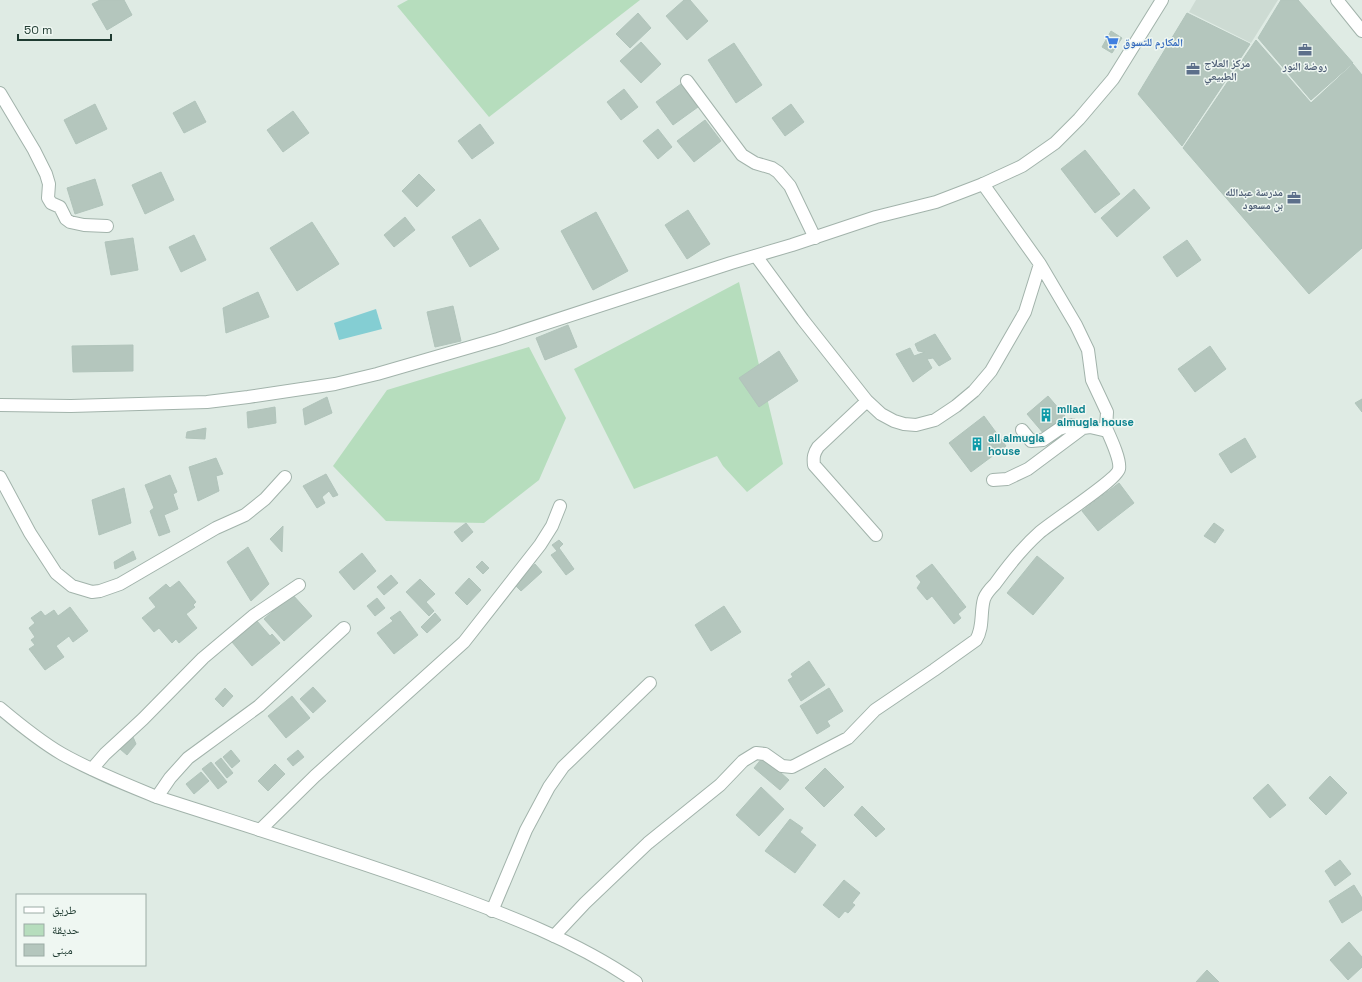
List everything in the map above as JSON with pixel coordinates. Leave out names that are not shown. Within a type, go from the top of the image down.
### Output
[{"type":"street","points":[[0,405],[71,406],[207,402],[248,398],[335,384],[377,374],[498,339],[654,288],[815,238],[876,217],[936,202],[983,184],[1022,166],[1055,143],[1113,80],[1162,0]]},
{"type":"street","points":[[1337,0],[1362,30]]},
{"type":"street","points":[[687,81],[742,155],[755,163],[772,168],[785,179],[790,186],[815,238]]},
{"type":"street","points":[[0,93],[34,150],[46,174],[49,184],[48,198],[51,203],[60,207],[66,219],[70,222],[84,225],[107,226]]},
{"type":"street","points":[[554,936],[585,903],[648,843],[720,785],[743,761],[756,753],[765,754],[782,766],[792,767],[848,738],[875,710],[976,640],[979,634],[986,595],[1016,556],[1039,533],[1100,489],[1117,474],[1120,468],[1118,458],[1106,428],[1107,412],[1092,380],[1088,350],[1076,325],[1040,264],[983,184]]},
{"type":"street","points":[[756,256],[803,320],[868,401],[881,414],[894,421],[916,425],[934,420],[956,406],[974,391],[991,371],[1025,312],[1040,264]]},
{"type":"street","points":[[868,401],[818,447],[814,454],[813,461],[819,470],[876,535]]},
{"type":"street","points":[[1022,430],[1031,441],[1043,440],[1058,429],[1071,425],[1102,430],[1106,428]]},
{"type":"street","points":[[993,480],[1007,479],[1022,472],[1083,428]]},
{"type":"street","points":[[0,477],[30,533],[56,573],[72,586],[92,592],[100,591],[120,584],[216,528],[245,515],[265,499],[285,476]]},
{"type":"street","points":[[260,830],[321,770],[464,642],[540,546],[552,526],[560,506]]},
{"type":"street","points":[[92,769],[105,754],[143,719],[203,658],[253,616],[299,585]]},
{"type":"street","points":[[157,797],[170,778],[188,758],[259,706],[344,628]]},
{"type":"street","points":[[492,911],[526,830],[549,787],[563,767],[650,683]]},
{"type":"street","points":[[0,708],[61,754],[92,769],[157,797],[407,879],[492,911],[554,936],[590,954],[636,982]]},
{"type":"shaded area","points":[[1196,0],[1278,0],[1251,43],[1189,12]]},
{"type":"green space","points":[[408,0],[640,0],[489,117],[397,6]]},
{"type":"green space","points":[[739,282],[783,464],[747,492],[723,466],[717,456],[634,489],[574,369]]},
{"type":"green space","points":[[529,347],[566,418],[539,480],[484,523],[386,521],[333,466],[387,390]]},
{"type":"water","points":[[376,309],[382,329],[339,340],[334,323]]},
{"type":"building","points":[[100,0],[124,0],[132,15],[107,30],[92,4]]},
{"type":"building","points":[[684,0],[690,0],[708,21],[687,40],[666,16]]},
{"type":"building","name":"روضة النور","points":[[1281,0],[1298,0],[1353,63],[1311,100],[1258,38]]},
{"type":"building","points":[[638,13],[651,28],[630,48],[616,34]]},
{"type":"building","name":"مركز العلاج الطبيعي","points":[[1187,13],[1250,44],[1182,146],[1138,94]]},
{"type":"building","name":"المكارم للتسوق","points":[[1111,31],[1122,38],[1112,53],[1102,47]]},
{"type":"building","name":"مدرسة عبدالله بن مسعود","points":[[1256,40],[1311,103],[1353,64],[1362,75],[1362,248],[1309,294],[1183,148]]},
{"type":"building","points":[[641,42],[661,64],[641,83],[620,61]]},
{"type":"building","points":[[734,43],[762,85],[736,103],[708,60]]},
{"type":"building","points":[[681,84],[698,107],[673,125],[656,102]]},
{"type":"building","points":[[624,89],[638,107],[621,120],[607,102]]},
{"type":"building","points":[[195,101],[206,122],[184,133],[173,113]]},
{"type":"building","points":[[95,104],[107,129],[76,144],[64,120]]},
{"type":"building","points":[[791,104],[804,122],[785,136],[772,118]]},
{"type":"building","points":[[293,111],[309,133],[283,152],[267,130]]},
{"type":"building","points":[[705,120],[721,141],[694,162],[677,141]]},
{"type":"building","points":[[480,124],[494,143],[472,159],[458,141]]},
{"type":"building","points":[[658,129],[672,147],[658,159],[643,141]]},
{"type":"building","points":[[1085,150],[1120,194],[1095,213],[1061,169]]},
{"type":"building","points":[[161,172],[174,200],[145,214],[132,185]]},
{"type":"building","points":[[419,174],[435,190],[417,207],[402,191]]},
{"type":"building","points":[[95,179],[103,205],[75,214],[67,188]]},
{"type":"building","points":[[1134,189],[1150,208],[1117,237],[1101,218]]},
{"type":"building","points":[[688,210],[710,244],[687,259],[665,225]]},
{"type":"building","points":[[596,212],[628,271],[593,290],[561,231]]},
{"type":"building","points":[[405,217],[415,230],[394,247],[384,235]]},
{"type":"building","points":[[480,219],[499,249],[470,267],[452,237]]},
{"type":"building","points":[[312,222],[339,264],[297,291],[270,248]]},
{"type":"building","points":[[194,235],[206,260],[181,272],[169,247]]},
{"type":"building","points":[[133,238],[138,270],[111,275],[105,242]]},
{"type":"building","points":[[1187,240],[1201,260],[1177,277],[1163,257]]},
{"type":"building","points":[[258,292],[269,317],[226,333],[223,308]]},
{"type":"building","points":[[453,306],[461,341],[435,347],[427,312]]},
{"type":"building","points":[[568,325],[577,347],[545,360],[536,338]]},
{"type":"building","points":[[935,334],[951,359],[939,366],[933,358],[927,359],[932,368],[913,382],[896,354],[910,348],[914,356],[925,352],[918,351],[915,344]]},
{"type":"building","points":[[133,345],[133,371],[73,372],[72,346]]},
{"type":"building","points":[[1210,346],[1226,369],[1195,392],[1178,369]]},
{"type":"building","points":[[779,351],[798,381],[759,407],[739,378]]},
{"type":"building","name":"milad almugla house","points":[[1048,396],[1065,416],[1044,434],[1027,414]]},
{"type":"building","points":[[327,397],[332,413],[305,425],[303,409]]},
{"type":"building","points":[[1362,399],[1362,412],[1355,403]]},
{"type":"building","points":[[275,407],[276,423],[248,428],[247,412]]},
{"type":"building","name":"ali almugla house","points":[[984,416],[1006,446],[971,472],[949,443]]},
{"type":"building","points":[[206,428],[205,439],[186,438],[187,432]]},
{"type":"building","points":[[1245,438],[1256,457],[1231,473],[1219,454]]},
{"type":"building","points":[[216,458],[223,474],[216,476],[219,491],[198,501],[189,467]]},
{"type":"building","points":[[326,474],[338,495],[333,497],[329,491],[322,497],[325,503],[317,508],[303,486]]},
{"type":"building","points":[[170,475],[177,492],[173,494],[178,509],[164,515],[170,532],[159,536],[150,511],[154,508],[145,485]]},
{"type":"building","points":[[1119,483],[1134,503],[1098,531],[1082,511]]},
{"type":"building","points":[[124,488],[131,523],[99,535],[92,500]]},
{"type":"building","points":[[466,523],[473,532],[462,542],[454,532]]},
{"type":"building","points":[[1214,523],[1224,530],[1215,543],[1204,536]]},
{"type":"building","points":[[283,526],[282,552],[270,539]]},
{"type":"building","points":[[559,540],[563,544],[559,548],[574,569],[566,575],[551,555],[557,551],[552,545]]},
{"type":"building","points":[[248,547],[269,584],[251,601],[227,562]]},
{"type":"building","points":[[133,551],[136,559],[115,569],[114,562]]},
{"type":"building","points":[[362,553],[376,571],[354,590],[339,572]]},
{"type":"building","points":[[1037,556],[1064,578],[1033,615],[1007,593]]},
{"type":"building","points":[[482,561],[489,568],[483,574],[476,567]]},
{"type":"building","points":[[535,564],[542,572],[521,591],[514,584]]},
{"type":"building","points":[[932,564],[966,607],[958,614],[961,618],[954,624],[932,596],[927,600],[917,588],[921,582],[916,576]]},
{"type":"building","points":[[391,575],[398,583],[384,595],[377,587]]},
{"type":"building","points":[[469,578],[481,590],[467,605],[455,593]]},
{"type":"building","points":[[420,579],[435,594],[426,602],[434,611],[429,616],[406,592]]},
{"type":"building","points":[[179,581],[196,602],[193,605],[195,607],[186,614],[197,628],[179,643],[176,639],[172,643],[159,628],[154,632],[142,618],[156,607],[149,598],[166,584],[170,588]]},
{"type":"building","points":[[292,594],[312,616],[284,641],[264,619]]},
{"type":"building","points":[[377,598],[385,608],[375,616],[367,606]]},
{"type":"building","points":[[724,606],[741,632],[711,651],[695,625]]},
{"type":"building","points":[[70,607],[88,631],[73,642],[69,636],[56,646],[64,657],[45,670],[29,649],[35,645],[31,640],[35,637],[29,628],[35,623],[31,618],[41,611],[45,616],[54,610],[58,616]]},
{"type":"building","points":[[400,611],[418,635],[394,654],[377,633],[393,621],[390,618]]},
{"type":"building","points":[[435,613],[441,620],[427,633],[421,627]]},
{"type":"building","points":[[257,621],[270,636],[272,634],[280,643],[252,666],[232,642]]},
{"type":"building","points":[[809,661],[825,685],[801,701],[788,680],[793,677],[791,674]]},
{"type":"building","points":[[313,687],[326,701],[313,713],[300,699]]},
{"type":"building","points":[[225,688],[233,696],[223,707],[215,699]]},
{"type":"building","points":[[829,688],[843,711],[827,721],[830,726],[817,734],[800,706]]},
{"type":"building","points":[[292,696],[310,718],[286,738],[268,716]]},
{"type":"building","points":[[133,737],[136,744],[127,755],[120,749]]},
{"type":"building","points":[[231,750],[240,761],[232,768],[223,757]]},
{"type":"building","points":[[298,750],[304,757],[293,766],[287,759]]},
{"type":"building","points":[[763,757],[789,780],[780,790],[754,768]]},
{"type":"building","points":[[221,758],[233,773],[227,778],[215,763]]},
{"type":"building","points":[[211,762],[227,782],[218,789],[202,769]]},
{"type":"building","points":[[275,764],[285,774],[268,791],[258,781]]},
{"type":"building","points":[[825,768],[844,787],[824,807],[805,788]]},
{"type":"building","points":[[201,772],[209,781],[194,794],[186,784]]},
{"type":"building","points":[[1330,776],[1347,793],[1326,815],[1309,798]]},
{"type":"building","points":[[1268,784],[1286,805],[1270,818],[1253,798]]},
{"type":"building","points":[[761,787],[784,809],[759,836],[736,815]]},
{"type":"building","points":[[862,806],[885,829],[876,837],[854,815]]},
{"type":"building","points":[[790,819],[803,828],[800,832],[816,845],[795,873],[765,851]]},
{"type":"building","points":[[1340,860],[1351,874],[1335,886],[1325,871]]},
{"type":"building","points":[[844,880],[860,893],[852,903],[855,905],[848,913],[845,911],[839,918],[823,905]]},
{"type":"building","points":[[1354,885],[1362,898],[1362,910],[1342,923],[1329,901]]},
{"type":"building","points":[[1349,942],[1362,957],[1362,967],[1348,980],[1330,960]]},
{"type":"building","points":[[1207,970],[1219,982],[1196,982]]},
{"type":"place","name":"المكارم للتسوق","points":[[1112,42]]},
{"type":"place","name":"روضة النور","points":[[1305,50]]},
{"type":"place","name":"مركز العلاج الطبيعي","points":[[1193,69]]},
{"type":"place","name":"مدرسة عبدالله بن مسعود","points":[[1294,198]]},
{"type":"place","name":"milad almugla house","points":[[1046,415]]},
{"type":"place","name":"ali almugla house","points":[[977,444]]}]
